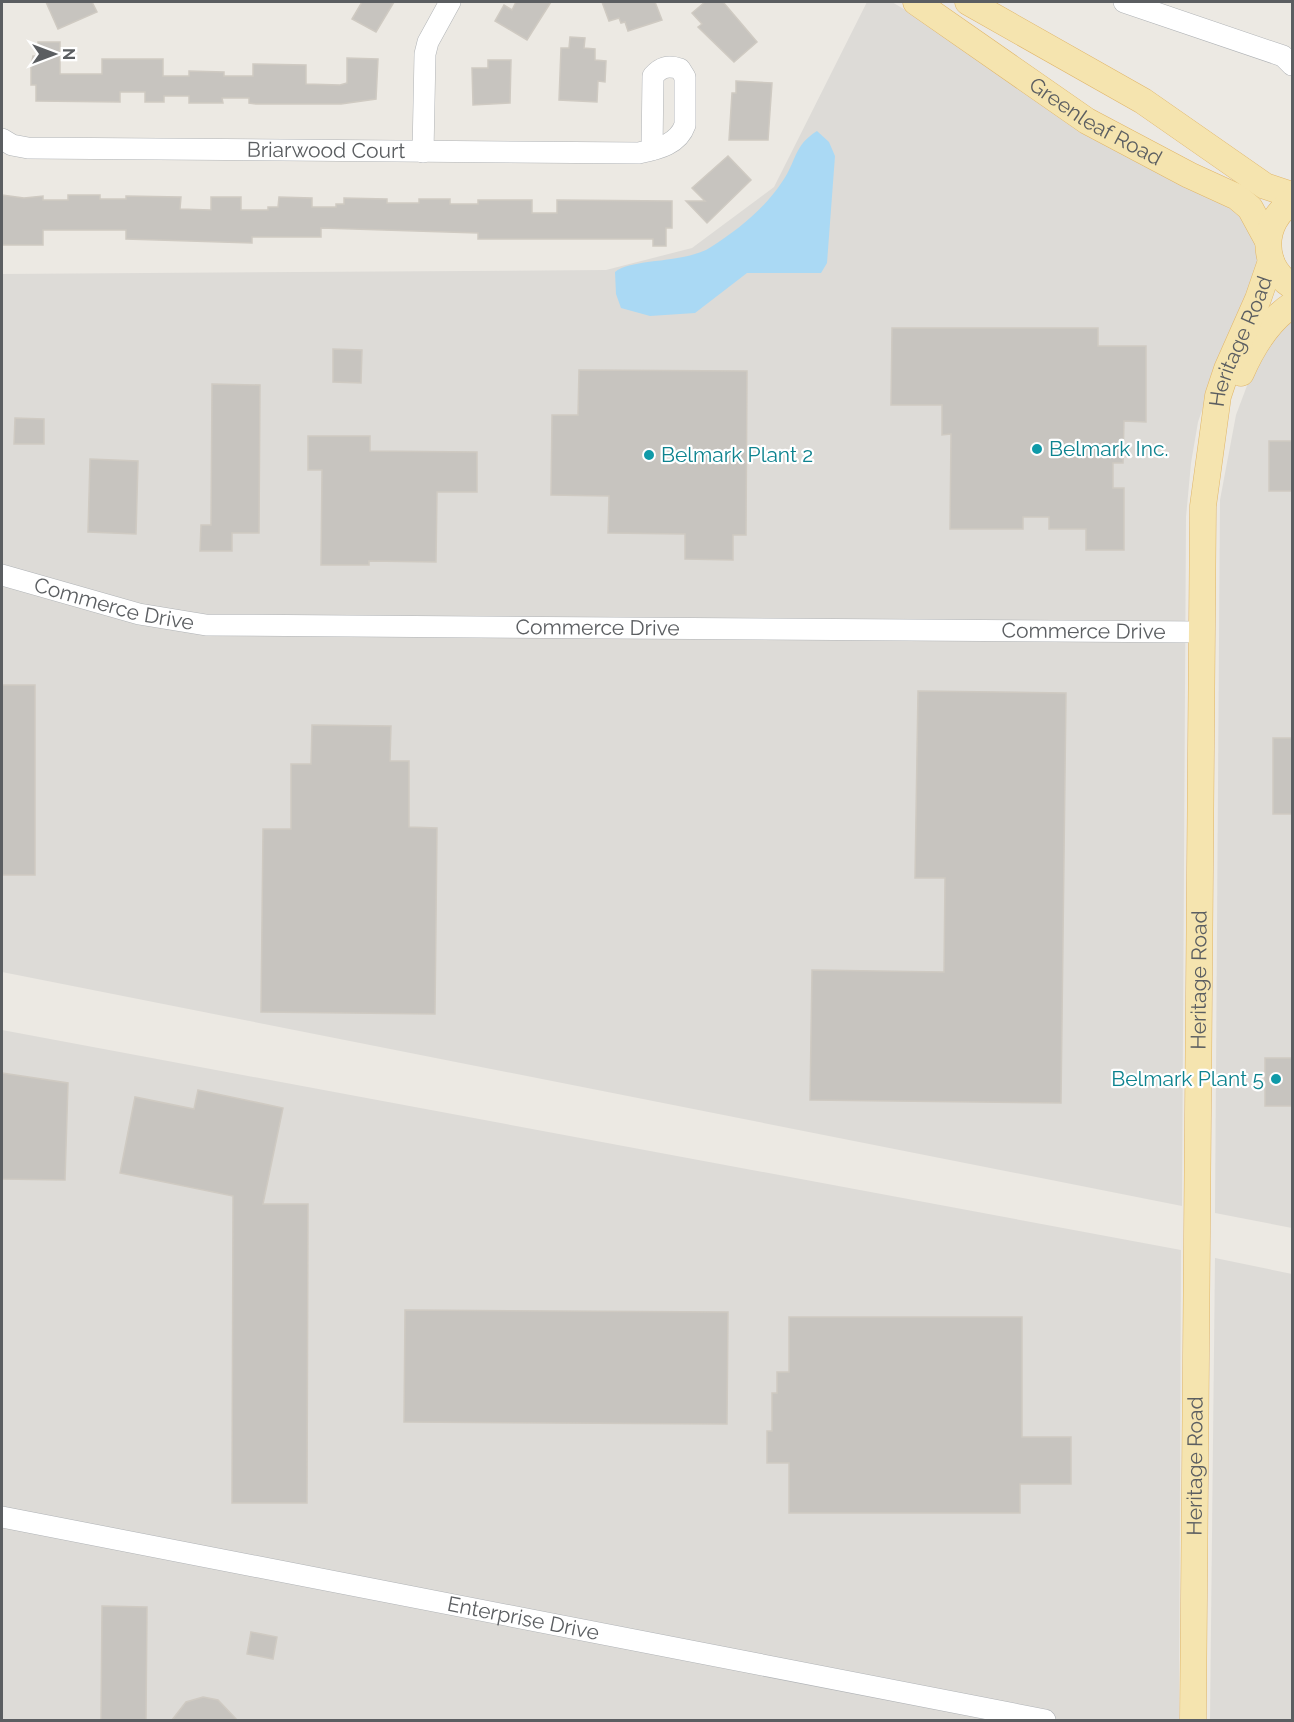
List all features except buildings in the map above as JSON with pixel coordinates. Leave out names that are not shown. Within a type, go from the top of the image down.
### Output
[{"type":"main road","name":"Greenleaf Road","points":[[916,2],[1088,121],[1189,176],[1237,197],[1250,208],[1278,274],[1293,286]]},
{"type":"main road","name":"Greenleaf Road","points":[[968,2],[1143,101],[1265,186],[1293,195]]},
{"type":"main road","name":"Heritage Road","points":[[1192,1720],[1200,632],[1203,506],[1218,396],[1227,369],[1258,298],[1273,222],[1293,202]]},
{"type":"main road","name":"Heritage Road","points":[[1216,422],[1262,336],[1281,312],[1293,304]]},
{"type":"street","points":[[423,152],[425,54],[434,31],[450,2]]},
{"type":"street","points":[[1124,2],[1283,56],[1293,65]]},
{"type":"street","name":"Briarwood Court","points":[[2,140],[28,148],[639,153],[652,150]]},
{"type":"street","name":"Commerce Drive","points":[[2,575],[148,616],[206,625],[1200,632]]},
{"type":"street","name":"Enterprise Drive","points":[[2,1517],[1045,1720]]},
{"type":"shaded area","points":[[867,2],[892,2],[1237,208],[1255,234],[1259,265],[1216,369],[1198,422],[1191,463],[1186,517],[1182,1206],[2,972],[2,274],[606,270],[692,248],[774,187]]},
{"type":"shaded area","points":[[1292,313],[1292,1228],[1215,1213],[1220,500],[1236,415],[1251,375],[1267,342]]},
{"type":"shaded area","points":[[2,1030],[1181,1250],[1179,1720],[2,1720]]},
{"type":"shaded area","points":[[1215,1258],[1292,1274],[1292,1720],[1210,1720]]},
{"type":"water","points":[[817,131],[829,142],[835,156],[827,263],[821,273],[747,273],[695,313],[650,316],[621,308],[616,294],[615,272],[633,265],[687,256],[711,247],[741,226],[767,201],[787,174],[799,148]]},
{"type":"place","name":"Belmark Inc.","points":[[1037,449]]},
{"type":"place","name":"Belmark Plant 2","points":[[649,455]]},
{"type":"place","name":"Belmark Plant 5","points":[[1276,1079]]}]
